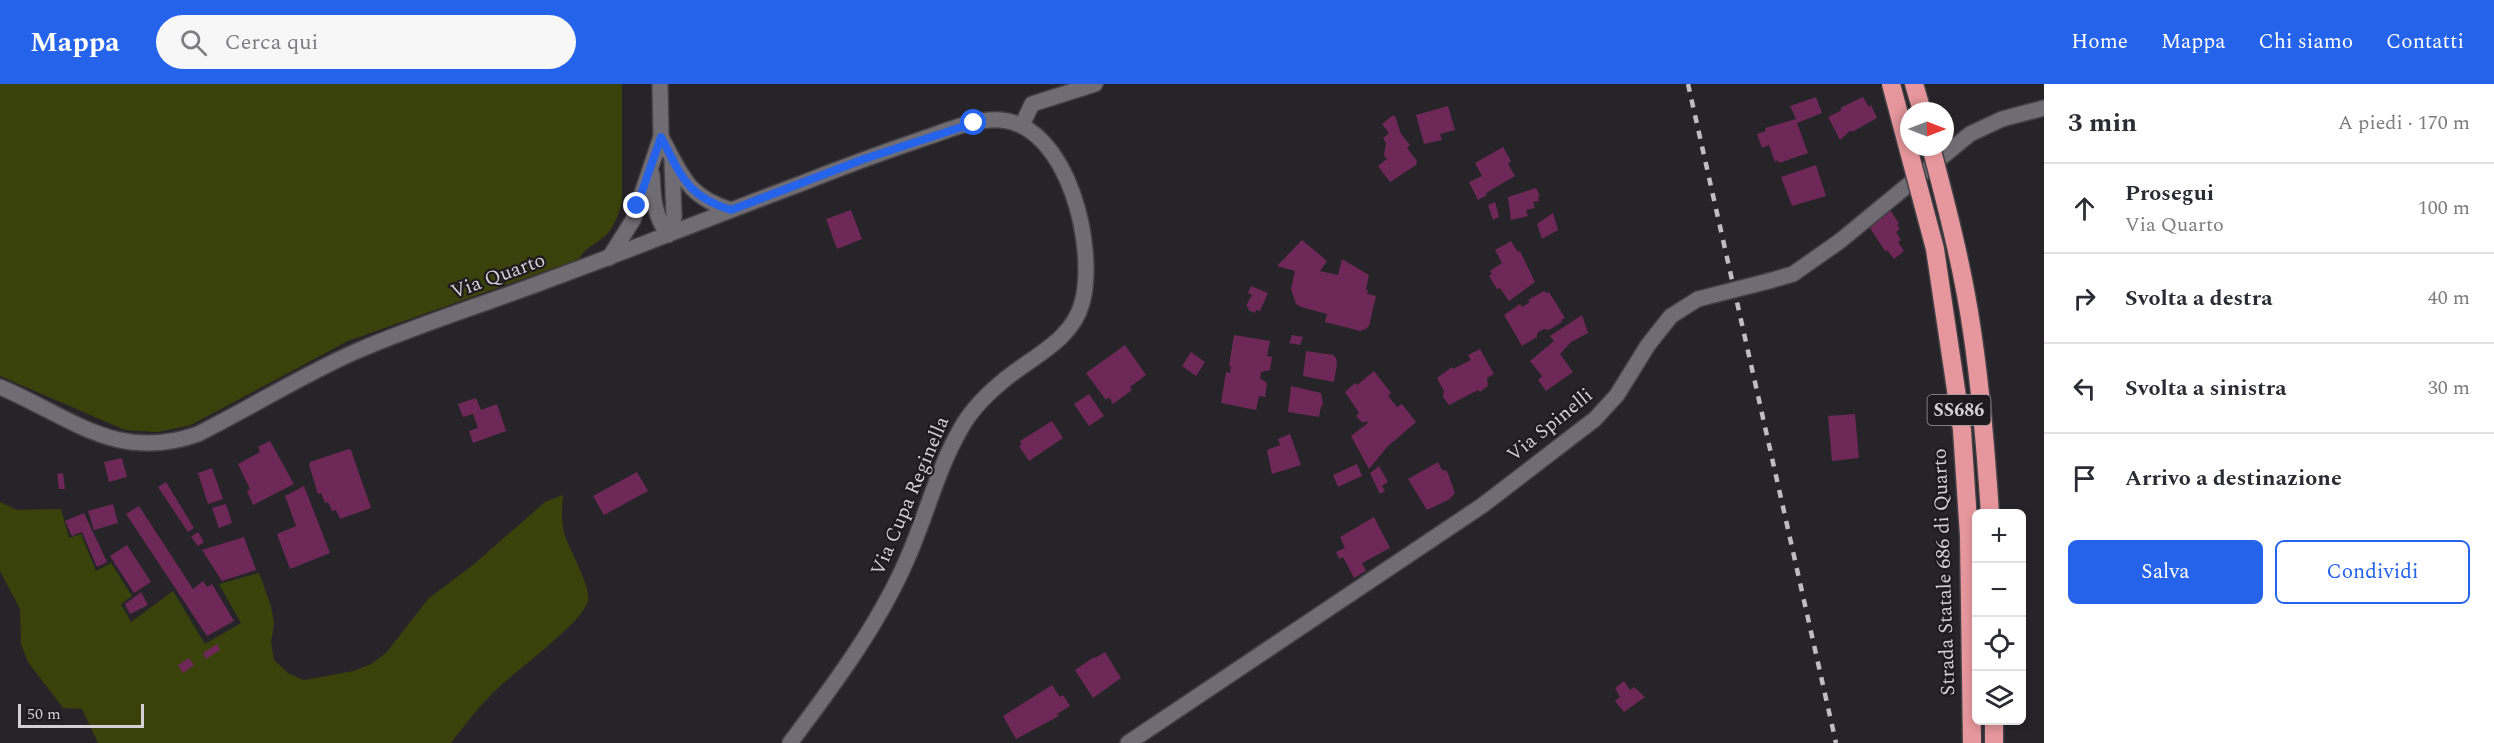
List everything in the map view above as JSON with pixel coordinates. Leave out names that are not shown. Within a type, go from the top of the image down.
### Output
[{"type":"highway","name":"Strada Statale 686 di Quarto","points":[[1892,84],[1935,249],[1962,430],[1969,537],[1972,743]]},
{"type":"highway","points":[[1914,84],[1919,102]]},
{"type":"highway","name":"SS686","points":[[1933,156],[1972,329],[1986,447],[1989,509]]},
{"type":"highway","points":[[1994,725],[1994,743]]},
{"type":"street","points":[[609,258],[633,220],[661,137],[660,84]]},
{"type":"street","points":[[1022,125],[1032,104],[1095,84]]},
{"type":"street","name":"Via Spinelli","points":[[1128,743],[1483,506],[1595,419],[1617,395],[1648,345],[1671,316],[1698,299],[1793,274],[1840,241],[1970,134],[2002,119],[2044,108]]},
{"type":"street","name":"Via Quarto","points":[[0,387],[80,426],[118,441],[143,444],[168,443],[198,434],[307,375],[359,350],[609,258],[864,159],[960,126],[996,120],[1022,125]]},
{"type":"street","name":"Via Cupa Reginella","points":[[789,743],[861,646],[885,605],[906,561],[956,437],[968,415],[1004,380],[1069,330],[1081,307],[1086,282],[1084,248],[1071,192],[1065,174],[1050,148],[1042,139],[1022,125]]},
{"type":"street","points":[[661,137],[693,191],[710,204],[731,210]]},
{"type":"street","points":[[668,235],[674,217],[672,158]]},
{"type":"street","points":[[652,159],[653,203],[658,221],[668,235]]},
{"type":"green space","points":[[0,84],[622,84],[622,202],[617,219],[610,230],[579,259],[348,341],[191,425],[158,432],[125,430],[0,376]]},
{"type":"green space","points":[[563,495],[564,532],[586,587],[588,601],[562,633],[492,693],[451,743],[98,743],[82,709],[63,708],[28,662],[21,644],[20,609],[0,571],[0,502],[17,510],[61,509],[69,538],[81,534],[96,571],[111,563],[132,596],[121,604],[131,622],[173,591],[205,644],[241,623],[219,584],[259,573],[271,606],[274,623],[271,642],[274,660],[288,673],[304,680],[354,671],[371,664],[386,653],[429,598],[473,565],[545,502]]},
{"type":"building","points":[[1816,97],[1822,113],[1797,123],[1808,153],[1779,163],[1778,160],[1775,162],[1769,145],[1762,148],[1757,134],[1766,131],[1765,128],[1796,119],[1790,106]]},
{"type":"building","points":[[1863,97],[1869,107],[1871,105],[1877,118],[1852,132],[1851,130],[1840,140],[1828,117],[1842,110],[1840,108]]},
{"type":"building","points":[[1448,106],[1455,130],[1440,134],[1442,140],[1424,144],[1416,115]]},
{"type":"building","points":[[1395,116],[1401,134],[1410,145],[1407,148],[1417,161],[1416,165],[1390,182],[1378,166],[1387,159],[1384,155],[1386,143],[1383,138],[1389,133],[1382,124]]},
{"type":"building","points":[[1503,147],[1511,161],[1508,164],[1515,176],[1478,200],[1469,182],[1482,176],[1475,163]]},
{"type":"building","points":[[1816,165],[1826,196],[1792,206],[1781,177]]},
{"type":"building","points":[[1536,188],[1540,196],[1539,201],[1533,202],[1535,208],[1526,210],[1528,216],[1511,220],[1508,197]]},
{"type":"building","points":[[1495,202],[1499,217],[1493,220],[1488,205]]},
{"type":"building","points":[[851,210],[862,239],[837,249],[826,219]]},
{"type":"building","points":[[1890,210],[1899,223],[1897,225],[1900,229],[1896,232],[1901,240],[1898,242],[1904,251],[1894,259],[1887,250],[1885,251],[1866,222],[1882,211],[1884,214]]},
{"type":"building","points":[[1553,213],[1558,230],[1542,239],[1537,224]]},
{"type":"building","points":[[1302,240],[1327,261],[1320,271],[1338,275],[1342,259],[1369,275],[1367,294],[1376,296],[1369,326],[1366,329],[1360,331],[1325,322],[1327,314],[1296,304],[1291,289],[1295,271],[1277,266]]},
{"type":"building","points":[[1511,241],[1518,252],[1520,251],[1535,282],[1509,301],[1500,288],[1497,289],[1489,276],[1492,274],[1490,271],[1502,263],[1495,250]]},
{"type":"building","points":[[1251,286],[1268,293],[1260,311],[1256,310],[1255,313],[1248,310],[1246,306],[1252,295],[1248,293]]},
{"type":"building","points":[[1544,291],[1549,292],[1565,318],[1549,330],[1544,329],[1537,333],[1537,337],[1522,346],[1504,315],[1520,304],[1522,307],[1530,302],[1528,300]]},
{"type":"building","points":[[1582,315],[1588,333],[1571,342],[1560,354],[1573,372],[1546,391],[1538,380],[1542,376],[1530,361],[1554,341],[1550,336]]},
{"type":"building","points":[[1234,335],[1270,341],[1267,356],[1272,357],[1270,370],[1261,372],[1260,378],[1267,383],[1265,397],[1259,396],[1256,410],[1221,403],[1226,372],[1230,373]]},
{"type":"building","points":[[1292,335],[1303,337],[1300,345],[1289,343]]},
{"type":"building","points":[[1125,345],[1146,375],[1130,387],[1132,390],[1113,404],[1109,397],[1106,400],[1086,373]]},
{"type":"building","points":[[1480,349],[1494,374],[1487,378],[1488,386],[1480,392],[1478,390],[1449,405],[1443,397],[1444,391],[1437,378],[1452,367],[1453,369],[1471,360],[1468,355]]},
{"type":"building","points":[[1306,351],[1333,355],[1336,358],[1334,382],[1303,376]]},
{"type":"building","points":[[1191,352],[1205,362],[1196,376],[1182,366]]},
{"type":"building","points":[[1374,371],[1391,393],[1388,396],[1397,407],[1402,404],[1416,422],[1387,447],[1369,469],[1351,436],[1368,423],[1366,421],[1363,423],[1356,416],[1359,413],[1345,392]]},
{"type":"building","points":[[1291,386],[1321,393],[1323,406],[1321,406],[1319,417],[1288,412]]},
{"type":"building","points":[[1089,394],[1104,416],[1089,426],[1074,404]]},
{"type":"building","points":[[476,398],[481,410],[497,404],[506,431],[473,443],[469,431],[478,428],[473,414],[463,417],[458,404]]},
{"type":"building","points":[[1855,414],[1859,458],[1832,461],[1828,416]]},
{"type":"building","points":[[1052,421],[1063,438],[1029,461],[1019,446],[1022,444],[1020,441]]},
{"type":"building","points":[[1290,434],[1301,465],[1272,474],[1267,450],[1280,445],[1278,439]]},
{"type":"building","points":[[270,441],[294,484],[253,505],[247,491],[250,489],[238,464],[260,452],[258,447]]},
{"type":"building","points":[[349,449],[371,508],[340,519],[336,510],[332,511],[328,502],[325,503],[321,493],[318,494],[309,465],[310,462]]},
{"type":"building","points":[[122,458],[127,477],[109,482],[104,462]]},
{"type":"building","points":[[1438,462],[1442,470],[1447,471],[1455,493],[1450,499],[1427,510],[1408,479]]},
{"type":"building","points":[[1357,464],[1362,476],[1338,487],[1333,475]]},
{"type":"building","points":[[1379,466],[1388,482],[1382,486],[1385,491],[1380,494],[1370,473]]},
{"type":"building","points":[[212,468],[223,499],[208,504],[198,473]]},
{"type":"building","points":[[637,472],[648,491],[604,515],[593,496]]},
{"type":"building","points":[[63,473],[65,489],[59,489],[57,474]]},
{"type":"building","points":[[166,482],[194,528],[188,532],[158,487]]},
{"type":"building","points":[[304,486],[330,553],[290,569],[277,534],[296,526],[285,496]]},
{"type":"building","points":[[113,504],[118,523],[94,530],[88,511]]},
{"type":"building","points":[[226,504],[232,523],[219,528],[212,508]]},
{"type":"building","points":[[139,506],[193,589],[203,581],[207,587],[212,584],[234,621],[207,636],[126,514]]},
{"type":"building","points":[[84,513],[107,562],[97,567],[82,532],[72,536],[65,521]]},
{"type":"building","points":[[1374,517],[1390,548],[1362,563],[1366,571],[1354,578],[1343,557],[1339,559],[1336,552],[1345,548],[1340,537]]},
{"type":"building","points":[[198,532],[204,542],[198,546],[191,537]]},
{"type":"building","points":[[244,537],[256,570],[222,581],[202,550]]},
{"type":"building","points":[[127,545],[151,582],[134,593],[110,556]]},
{"type":"building","points":[[141,592],[148,605],[130,614],[125,604]]},
{"type":"building","points":[[217,644],[220,650],[206,659],[203,653]]},
{"type":"building","points":[[1105,652],[1121,678],[1093,698],[1075,670]]},
{"type":"building","points":[[189,658],[194,665],[183,673],[178,665]]},
{"type":"building","points":[[1624,681],[1630,690],[1634,687],[1645,697],[1624,712],[1615,701],[1620,697],[1615,688]]},
{"type":"building","points":[[1052,685],[1060,697],[1063,695],[1070,706],[1057,714],[1059,716],[1016,739],[1003,716]]},
{"type":"railway","points":[[1688,84],[1836,743]]},
{"type":"route","points":[[637,206],[661,137],[693,191],[710,204],[731,210],[864,159],[974,123]]}]
